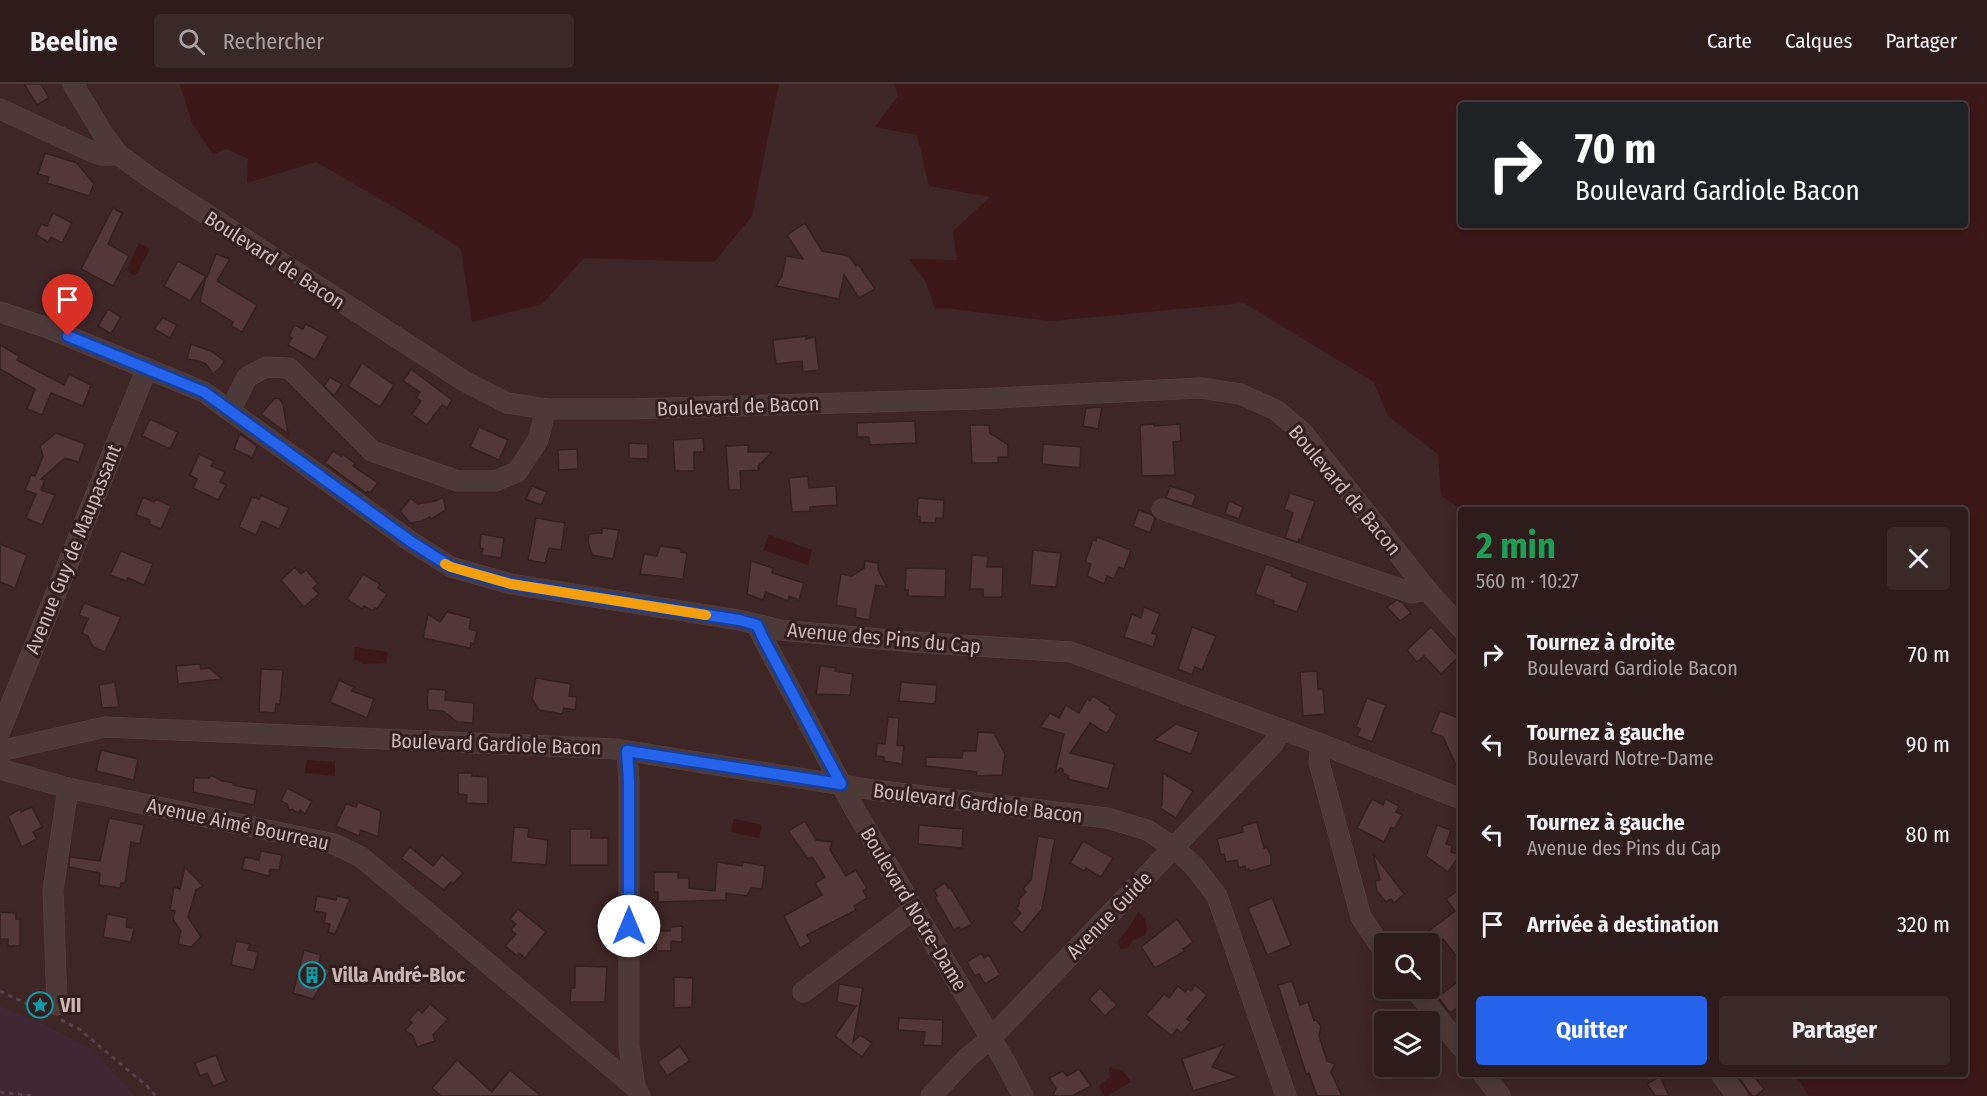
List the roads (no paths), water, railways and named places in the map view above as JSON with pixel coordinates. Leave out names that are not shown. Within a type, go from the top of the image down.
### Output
[{"type":"street","name":"Boulevard de Bacon","points":[[73,84],[103,134],[119,155],[148,177],[464,381],[507,403],[546,408],[631,409],[941,400],[1201,388],[1240,394],[1276,410],[1303,433],[1426,590],[1458,625]]},
{"type":"street","points":[[0,109],[100,155],[119,155]]},
{"type":"street","name":"Avenue des Pins du Cap","points":[[0,312],[48,328],[204,392],[401,535],[451,567],[511,584],[739,620],[780,630],[913,642],[1071,652],[1321,744]]},
{"type":"street","points":[[230,411],[247,377],[266,367],[289,368],[372,451],[458,480],[495,481],[518,472],[538,440],[546,408]]},
{"type":"street","name":"Avenue Guy de Maupassant","points":[[0,731],[147,368]]},
{"type":"street","points":[[1162,509],[1412,593],[1426,590]]},
{"type":"street","name":"Boulevard Notre-Dame","points":[[757,625],[841,784],[1023,1096]]},
{"type":"street","name":"Boulevard Gardiole Bacon","points":[[0,751],[105,727],[627,751],[874,790],[1107,818],[1147,830],[1173,848],[1194,866],[1217,896],[1286,1096]]},
{"type":"street","name":"Avenue Guide","points":[[931,1096],[967,1058],[990,1039],[1273,744],[1281,729]]},
{"type":"street","points":[[1374,937],[1361,918],[1319,762],[1321,744],[1458,799]]},
{"type":"street","points":[[627,751],[629,1046],[637,1092]]},
{"type":"street","name":"Avenue Aimé Bourreau","points":[[0,769],[68,788],[334,844],[361,857],[637,1092]]},
{"type":"street","points":[[53,1012],[53,890],[68,788]]},
{"type":"street","points":[[803,992],[913,910]]},
{"type":"street","points":[[1423,999],[1458,1043]]},
{"type":"street","points":[[1485,1077],[1500,1096]]},
{"type":"street","points":[[1723,1077],[1737,1096]]},
{"type":"place","name":"Villa André-Bloc","points":[[312,975]]},
{"type":"place","name":"VII","points":[[40,1005]]}]
